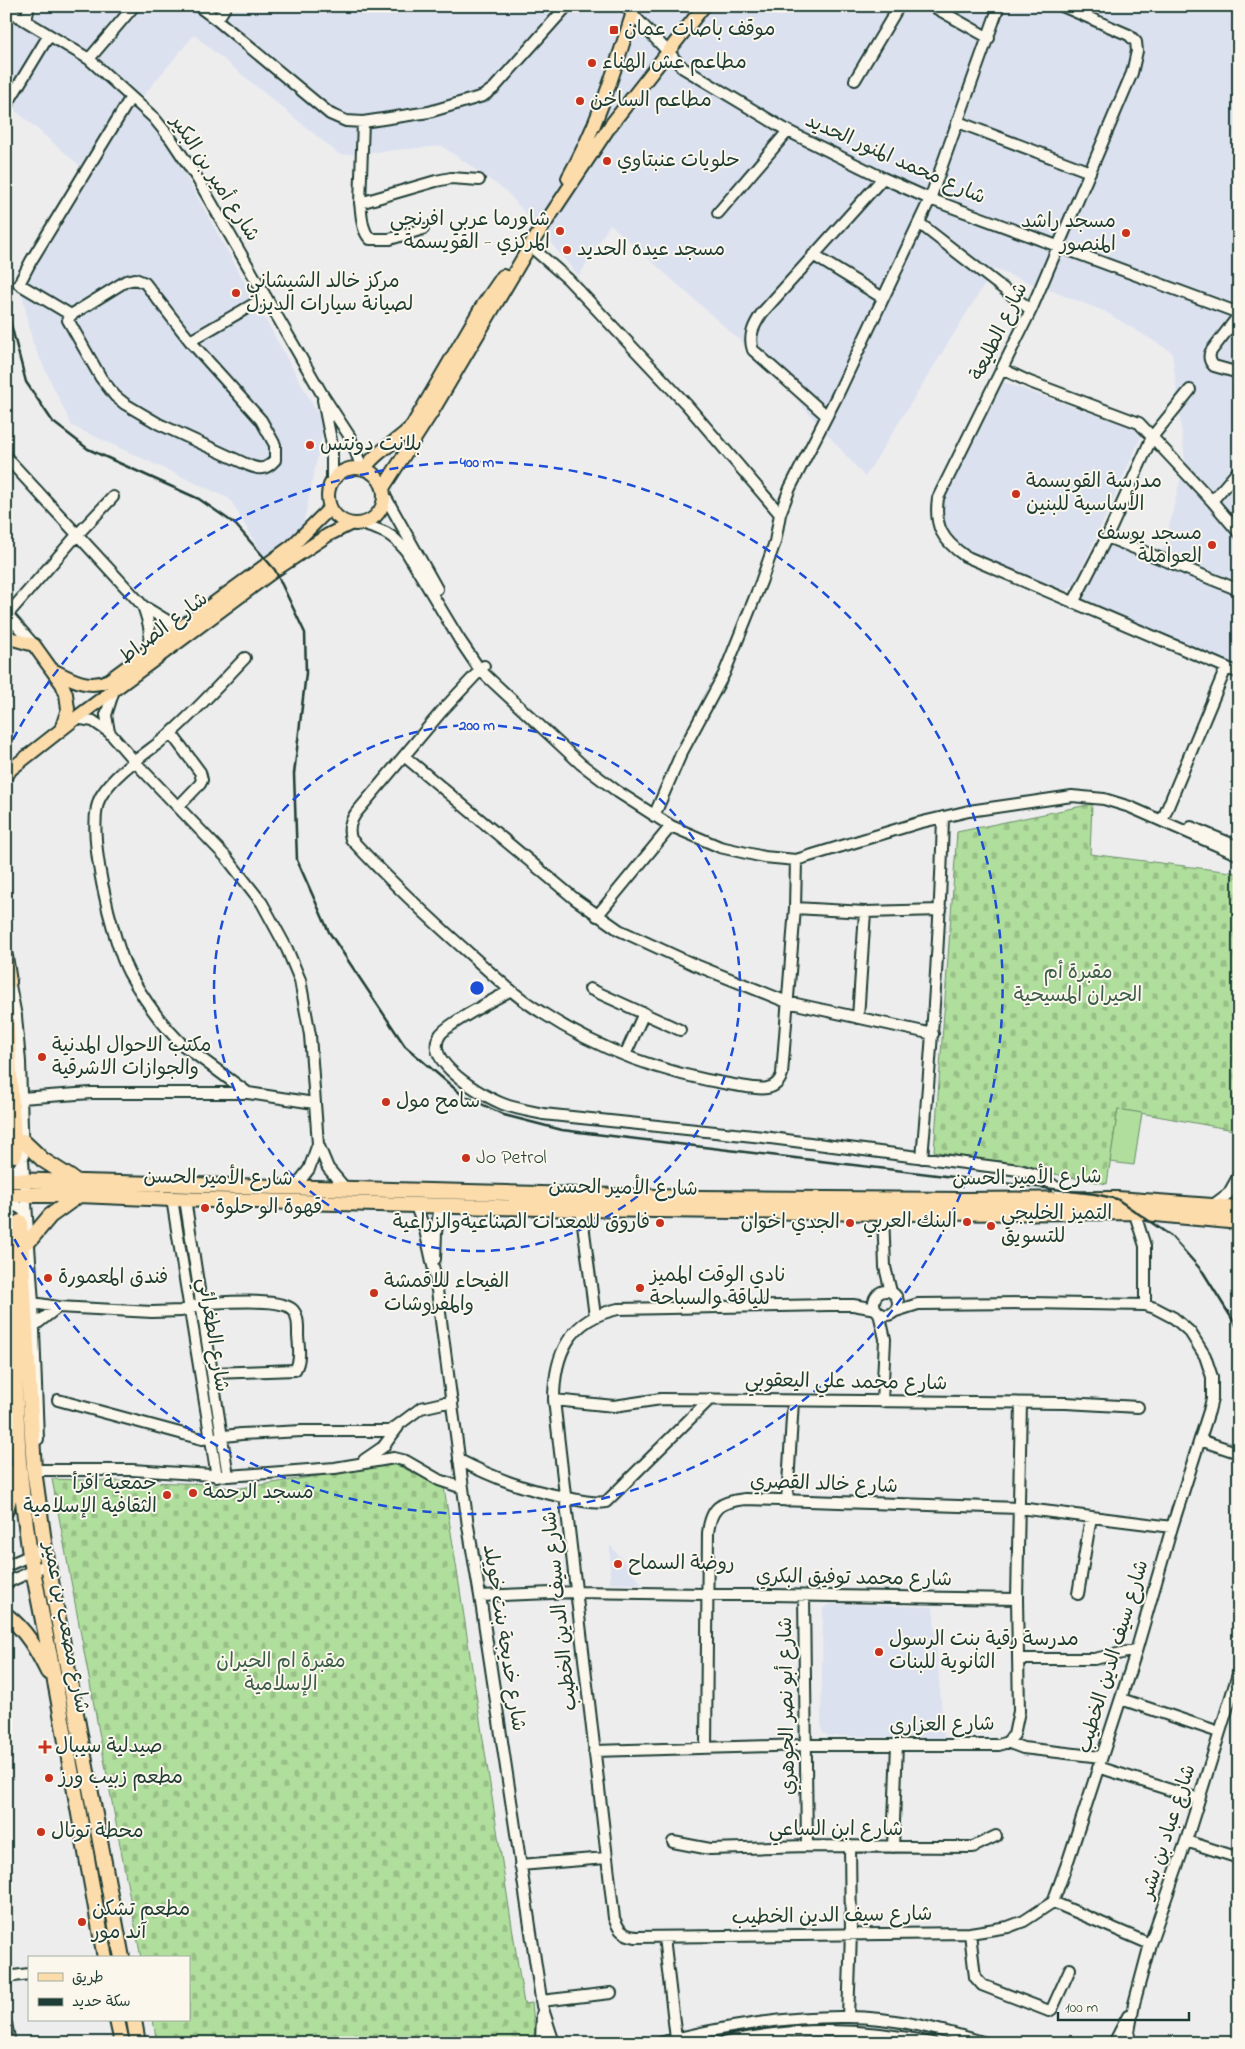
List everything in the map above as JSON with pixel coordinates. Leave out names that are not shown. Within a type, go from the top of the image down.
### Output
[{"type":"highway","points":[[6,1012],[19,1158]]},
{"type":"highway","points":[[23,1141],[43,1160],[79,1188],[50,1216],[29,1241]]},
{"type":"highway","name":"شارع الأمير الحسن","points":[[6,1180],[24,1180],[178,1199],[883,1213],[1135,1212],[1239,1222]]},
{"type":"highway","name":"شارع الأمير الحسن","points":[[6,1195],[25,1196],[79,1188],[296,1186],[695,1198],[1127,1199],[1239,1208]]},
{"type":"highway","name":"شارع مصعب بن عمير","points":[[15,1216],[19,1458],[30,1554],[105,1956]]},
{"type":"highway","name":"شارع مصعب بن عمير","points":[[15,1216],[34,1465],[45,1549],[122,1956]]},
{"type":"highway","points":[[6,1510],[19,1458]]},
{"type":"highway","points":[[6,1615],[17,1623],[36,1646],[57,1692]]},
{"type":"highway","points":[[117,2022],[122,2043]]},
{"type":"highway","points":[[134,2022],[138,2043]]},
{"type":"main road","points":[[384,492],[373,473],[363,468],[347,468],[332,480],[328,489],[327,499],[335,516],[355,524],[370,521],[378,515],[383,506],[384,492],[530,246],[620,112],[704,6]]},
{"type":"main road","points":[[363,468],[373,458],[403,436],[412,426],[481,308],[557,195],[582,150],[604,103],[631,8]]},
{"type":"main road","points":[[604,103],[607,112],[611,115],[620,112]]},
{"type":"main road","name":"شارع الصراط","points":[[53,670],[87,684],[102,684],[181,629],[292,546],[330,508]]},
{"type":"main road","name":"شارع الصراط","points":[[9,770],[275,570],[328,535],[355,524]]},
{"type":"main road","points":[[6,637],[34,644],[64,689],[68,701],[67,716],[60,732]]},
{"type":"main road","points":[[6,956],[8,976]]},
{"type":"street","points":[[26,21],[29,6]]},
{"type":"street","points":[[198,6],[330,114],[346,121],[363,122],[428,112],[488,93],[567,6]]},
{"type":"street","points":[[217,20],[226,6]]},
{"type":"street","points":[[855,80],[899,6]]},
{"type":"street","points":[[932,6],[989,38]]},
{"type":"street","points":[[654,816],[682,754],[724,674],[762,582],[775,542],[780,514],[790,488],[827,416],[930,199],[1000,6]]},
{"type":"street","name":"شارع الطليعة","points":[[1062,6],[1129,35],[1136,42],[1137,51],[1132,73],[1031,310],[938,498],[936,512],[938,525],[953,548],[966,556],[1073,603]]},
{"type":"street","points":[[89,60],[131,7]]},
{"type":"street","name":"شارع أمير بن البكير","points":[[6,8],[89,60],[154,118],[171,139],[197,178],[322,394],[339,418],[350,437],[363,468]]},
{"type":"street","name":"شارع محمد المنور الحديد","points":[[631,8],[683,68],[788,132],[930,199],[1239,314]]},
{"type":"street","points":[[6,106],[49,35]]},
{"type":"street","points":[[71,315],[19,284],[31,261],[131,97]]},
{"type":"street","points":[[363,122],[360,202],[365,234],[370,239],[390,239],[423,229]]},
{"type":"street","points":[[958,122],[1090,172]]},
{"type":"street","points":[[718,214],[788,132]]},
{"type":"street","points":[[360,202],[451,178],[479,180]]},
{"type":"street","points":[[827,416],[753,350],[750,342],[756,321],[883,178]]},
{"type":"street","points":[[919,223],[1031,310]]},
{"type":"street","points":[[530,246],[568,279],[688,405],[780,514]]},
{"type":"street","points":[[814,255],[883,298]]},
{"type":"street","points":[[135,278],[145,283],[190,340],[261,420],[271,435],[276,452],[275,460],[269,467],[257,469],[159,424],[125,404],[115,396],[100,378],[68,320],[71,315],[126,280],[135,278]]},
{"type":"street","points":[[190,340],[266,297]]},
{"type":"street","points":[[1239,314],[1212,350],[1210,356],[1211,363],[1214,366],[1239,373]]},
{"type":"street","points":[[1002,369],[1030,382],[1139,423],[1212,501],[1239,533]]},
{"type":"street","points":[[1190,390],[1152,438],[1107,537],[1073,603],[1239,674]]},
{"type":"street","name":"شارع أمير بن البكير","points":[[322,394],[332,445],[332,480]]},
{"type":"street","points":[[6,457],[143,606],[181,629]]},
{"type":"street","points":[[1212,501],[1239,470]]},
{"type":"street","points":[[384,492],[419,559],[482,668]]},
{"type":"street","points":[[34,644],[7,613],[113,496]]},
{"type":"street","points":[[355,524],[383,531],[397,539],[459,639],[482,668],[581,764],[654,816],[671,826],[720,847],[764,857],[796,860],[943,817],[969,811],[1072,796],[1104,799],[1147,810],[1239,855]]},
{"type":"street","points":[[1107,537],[1239,590]]},
{"type":"street","points":[[143,606],[151,636],[145,655]]},
{"type":"street","points":[[245,658],[171,733],[135,762],[100,797],[96,806],[94,826],[102,884],[119,949],[128,971],[138,988],[174,1037],[248,1093]]},
{"type":"street","points":[[482,668],[404,756],[351,820],[351,839],[417,907],[511,990],[542,1012],[642,1063],[697,1078],[770,1088],[780,1082],[782,1074],[796,908],[796,860]]},
{"type":"street","points":[[1163,818],[1226,668]]},
{"type":"street","points":[[109,732],[106,716],[114,690]]},
{"type":"street","points":[[76,718],[93,722],[109,732],[135,762],[226,857],[262,903],[287,949],[300,980],[310,1035],[318,1144],[328,1168],[345,1188]]},
{"type":"street","points":[[171,733],[200,772],[202,780],[178,807]]},
{"type":"street","points":[[404,756],[575,899],[619,930],[684,960],[787,1002],[933,1034]]},
{"type":"street","points":[[922,1158],[933,1034],[943,817]]},
{"type":"street","points":[[1163,818],[1239,847]]},
{"type":"street","points":[[597,916],[671,826]]},
{"type":"street","points":[[796,908],[865,912],[940,910]]},
{"type":"street","points":[[858,1018],[865,912]]},
{"type":"street","name":"شارع مصعب بن عمير","points":[[8,976],[16,1016],[23,1141],[19,1158],[24,1180],[25,1196],[15,1216],[29,1241],[33,1303],[38,1430],[34,1465]]},
{"type":"street","points":[[590,989],[680,1030]]},
{"type":"street","points":[[511,990],[453,1024],[439,1036],[436,1044],[438,1056],[455,1074],[501,1103],[543,1114],[693,1129],[1034,1173],[1049,1180],[1070,1198]]},
{"type":"street","points":[[624,1055],[644,1013]]},
{"type":"street","points":[[22,1098],[92,1093],[248,1093],[314,1103]]},
{"type":"street","points":[[296,1186],[309,1169],[318,1144]]},
{"type":"street","points":[[6,1172],[13,1173],[17,1171],[19,1158]]},
{"type":"street","points":[[1213,1205],[1228,1193],[1239,1175]]},
{"type":"street","name":"شارع الطغرائي","points":[[178,1199],[200,1304],[228,1476]]},
{"type":"street","name":"شارع الطغرائي","points":[[178,1199],[189,1308],[216,1476]]},
{"type":"street","points":[[1127,1199],[1135,1212],[1145,1246],[1145,1305]]},
{"type":"street","name":"شارع خديجة بنت خويلد","points":[[415,1204],[425,1230],[434,1274],[463,1488],[520,1865],[542,2003],[554,2043]]},
{"type":"street","name":"شارع خديجة بنت خويلد","points":[[434,1274],[436,1233],[440,1205]]},
{"type":"street","points":[[581,1208],[595,1316]]},
{"type":"street","points":[[883,1213],[885,1267],[878,1295],[874,1302],[885,1339]]},
{"type":"street","points":[[882,1402],[885,1339],[894,1312],[899,1304],[885,1267]]},
{"type":"street","points":[[878,1295],[884,1291],[894,1294]]},
{"type":"street","name":"شارع سيف الدين الخطيب","points":[[894,1294],[918,1304]]},
{"type":"street","name":"شارع سيف الدين الخطيب","points":[[854,1305],[878,1295]]},
{"type":"street","points":[[33,1303],[58,1307],[152,1312],[181,1311],[200,1304],[219,1302],[282,1304],[294,1311],[298,1320],[299,1359],[295,1370],[212,1373]]},
{"type":"street","name":"شارع سيف الدين الخطيب","points":[[878,1311],[854,1305],[618,1309],[595,1316],[572,1334],[564,1345],[554,1384],[554,1400],[606,1858],[614,1918],[618,1929],[625,1936],[970,1933],[1008,1927],[1024,1922],[1052,1902],[1068,1861],[1121,1699],[1200,1440],[1212,1399],[1210,1368],[1199,1344],[1181,1324],[1166,1313],[1145,1305],[1039,1303],[918,1304],[894,1312]]},
{"type":"street","points":[[34,1326],[58,1307]]},
{"type":"street","points":[[878,1311],[886,1316],[894,1312]]},
{"type":"street","name":"شارع مصعب بن عمير","points":[[6,1374],[9,1415],[19,1458]]},
{"type":"street","name":"شارع محمد علي اليعقوبي","points":[[554,1400],[614,1406],[655,1399],[710,1399],[1021,1404],[1066,1403],[1138,1407]]},
{"type":"street","points":[[459,1460],[524,1488],[598,1503],[606,1502],[710,1399]]},
{"type":"street","points":[[58,1400],[193,1437],[211,1438],[302,1431],[387,1432],[399,1426]]},
{"type":"street","points":[[360,1463],[382,1447],[403,1420],[421,1408],[452,1401]]},
{"type":"street","points":[[787,1501],[793,1401]]},
{"type":"street","name":"شارع العزاري","points":[[594,1751],[805,1745],[1000,1745],[1007,1742],[1014,1735],[1018,1723],[1021,1404]]},
{"type":"street","points":[[1200,1440],[1239,1453]]},
{"type":"street","points":[[34,1465],[228,1476],[326,1468],[388,1458],[406,1461],[439,1480],[463,1488]]},
{"type":"street","name":"شارع خالد القصري","points":[[706,1747],[708,1533],[712,1514],[717,1508],[727,1502],[736,1500],[787,1501],[1019,1508],[1172,1527]]},
{"type":"street","points":[[1078,1594],[1091,1517]]},
{"type":"street","points":[[6,1566],[45,1549]]},
{"type":"street","points":[[6,1583],[33,1569],[48,1564]]},
{"type":"street","name":"شارع محمد توفيق البكري","points":[[480,1596],[576,1592],[1018,1599]]},
{"type":"street","name":"شارع أبو نصر الجوهري","points":[[804,1596],[807,1846]]},
{"type":"street","points":[[1018,1659],[1094,1659],[1136,1650]]},
{"type":"street","name":"شارع عباد بن بشر","points":[[1127,2043],[1134,2004],[1150,1944],[1186,1841],[1239,1671]]},
{"type":"street","points":[[1121,1699],[1219,1732]]},
{"type":"street","points":[[1007,1742],[1023,1748],[1099,1762],[1199,1799]]},
{"type":"street","points":[[893,1847],[896,1744]]},
{"type":"street","name":"شارع ابن الساعي","points":[[673,1842],[710,1849],[807,1846],[976,1847],[996,1836]]},
{"type":"street","points":[[1186,1841],[1239,1858]]},
{"type":"street","points":[[848,2017],[852,1933],[850,1846]]},
{"type":"street","points":[[520,1865],[606,1858]]},
{"type":"street","points":[[1052,1902],[1150,1944]]},
{"type":"street","points":[[970,1933],[977,1981],[982,1985],[1049,2011],[1052,2009],[1070,1969]]},
{"type":"street","points":[[664,1936],[676,2038]]},
{"type":"street","points":[[6,1977],[28,1974]]},
{"type":"street","points":[[542,2003],[611,1992]]},
{"type":"street","name":"شارع خديجة بنت خويلد","points":[[541,2043],[542,2003]]},
{"type":"street","name":"شارع عباد بن بشر","points":[[1114,2043],[1134,2004]]},
{"type":"street","points":[[660,2043],[676,2038],[778,2021],[848,2017],[883,2020],[921,2027],[986,2043]]},
{"type":"street","points":[[6,2023],[10,2043]]},
{"type":"street","points":[[722,2043],[765,2034],[845,2032],[876,2033],[932,2043]]},
{"type":"shaded area","points":[[6,6],[1239,6],[1239,676],[1073,606],[1105,540],[1161,560],[1185,460],[1172,352],[1104,311],[994,269],[865,477],[764,362],[610,224],[579,276],[506,191],[442,146],[340,155],[194,35],[142,97],[324,425],[303,526],[264,558],[230,499],[72,426],[33,344],[21,288],[85,170],[10,106],[6,108]]},
{"type":"shaded area","points":[[1003,382],[1136,429],[1141,437],[1075,584],[1067,590],[1062,590],[956,545],[942,524],[942,500]]},
{"type":"shaded area","name":"روضة السماح","points":[[610,1545],[642,1584],[610,1583]]},
{"type":"shaded area","name":"مدرسة رقية بنت الرسول الثانوية للبنات","points":[[831,1604],[933,1607],[944,1738],[828,1736],[823,1733],[821,1729],[823,1608]]},
{"type":"green space","name":"مقبرة أم الحيران المسيحية","points":[[1092,804],[1090,854],[1239,873],[1239,1131],[1118,1109],[1107,1184],[934,1151],[957,832]]},
{"type":"green space","points":[[1118,1109],[1142,1113],[1134,1165],[1110,1162]]},
{"type":"green space","name":"مقبرة ام الحيران الإسلامية","points":[[395,1464],[444,1487],[524,2004],[532,2003],[536,2043],[157,2043],[153,2022],[190,2022],[190,1956],[141,1956],[52,1479],[209,1484],[234,1489]]},
{"type":"railway","points":[[6,305],[26,382],[53,422],[88,449],[199,499],[235,524],[275,570],[305,633],[306,673],[294,774],[297,860],[329,932],[405,1046],[461,1094],[504,1115],[562,1130],[1095,1194],[1117,1199],[1171,1236],[1203,1272],[1239,1330]]},
{"type":"place","name":"موقف باصات عمان","points":[[614,30]]},
{"type":"place","name":"مطاعم عش الهناء","points":[[592,63]]},
{"type":"place","name":"مطاعم الساخن","points":[[580,101]]},
{"type":"place","name":"حلويات عنبتاوي","points":[[607,161]]},
{"type":"place","name":"شاورما عربي افرنجي المركزي - القويسمة","points":[[560,231]]},
{"type":"place","name":"مسجد راشد المنصور","points":[[1126,233]]},
{"type":"place","name":"مسجد عيده الحديد","points":[[567,250]]},
{"type":"place","name":"مركز خالد الشيشاني لصيانة سيارات الديزل","points":[[236,293]]},
{"type":"place","name":"بلانت دونتس","points":[[310,445]]},
{"type":"place","name":"مدرسة القويسمة الأساسية للبنين","points":[[1016,494]]},
{"type":"place","name":"مسجد يوسف العواملة","points":[[1212,545]]},
{"type":"place","name":"مكتب الاحوال المدنية والجوازات الاشرقية","points":[[42,1057]]},
{"type":"place","name":"سامح مول","points":[[386,1102]]},
{"type":"place","name":"Jo Petrol","points":[[466,1158]]},
{"type":"place","name":"قهوة الو حلوة","points":[[205,1208]]},
{"type":"place","name":"البنك العربي","points":[[967,1222]]},
{"type":"place","name":"فاروق للمعدات الصناعيةوالزراعية","points":[[660,1223]]},
{"type":"place","name":"الجدي اخوان","points":[[850,1223]]},
{"type":"place","name":"التميز الخليجي للتسويق","points":[[991,1226]]},
{"type":"place","name":"فندق المعمورة","points":[[48,1278]]},
{"type":"place","name":"نادي الوقت المميز للياقة والسباحة","points":[[640,1288]]},
{"type":"place","name":"الفيحاء للاقمشة والمفروشات","points":[[374,1293]]},
{"type":"place","name":"مسجد الرحمة","points":[[193,1493]]},
{"type":"place","name":"جمعية اقرأ الثقافية الإسلامية","points":[[167,1495]]},
{"type":"place","name":"روضة السماح","points":[[618,1564]]},
{"type":"place","name":"مدرسة رقية بنت الرسول الثانوية للبنات","points":[[879,1652]]},
{"type":"place","name":"صيدلية سيبال","points":[[45,1747]]},
{"type":"place","name":"مطعم زبيب ورز","points":[[49,1778]]},
{"type":"place","name":"محطة توتال","points":[[41,1832]]},
{"type":"place","name":"مطعم تشكن آند مور","points":[[82,1922]]}]
